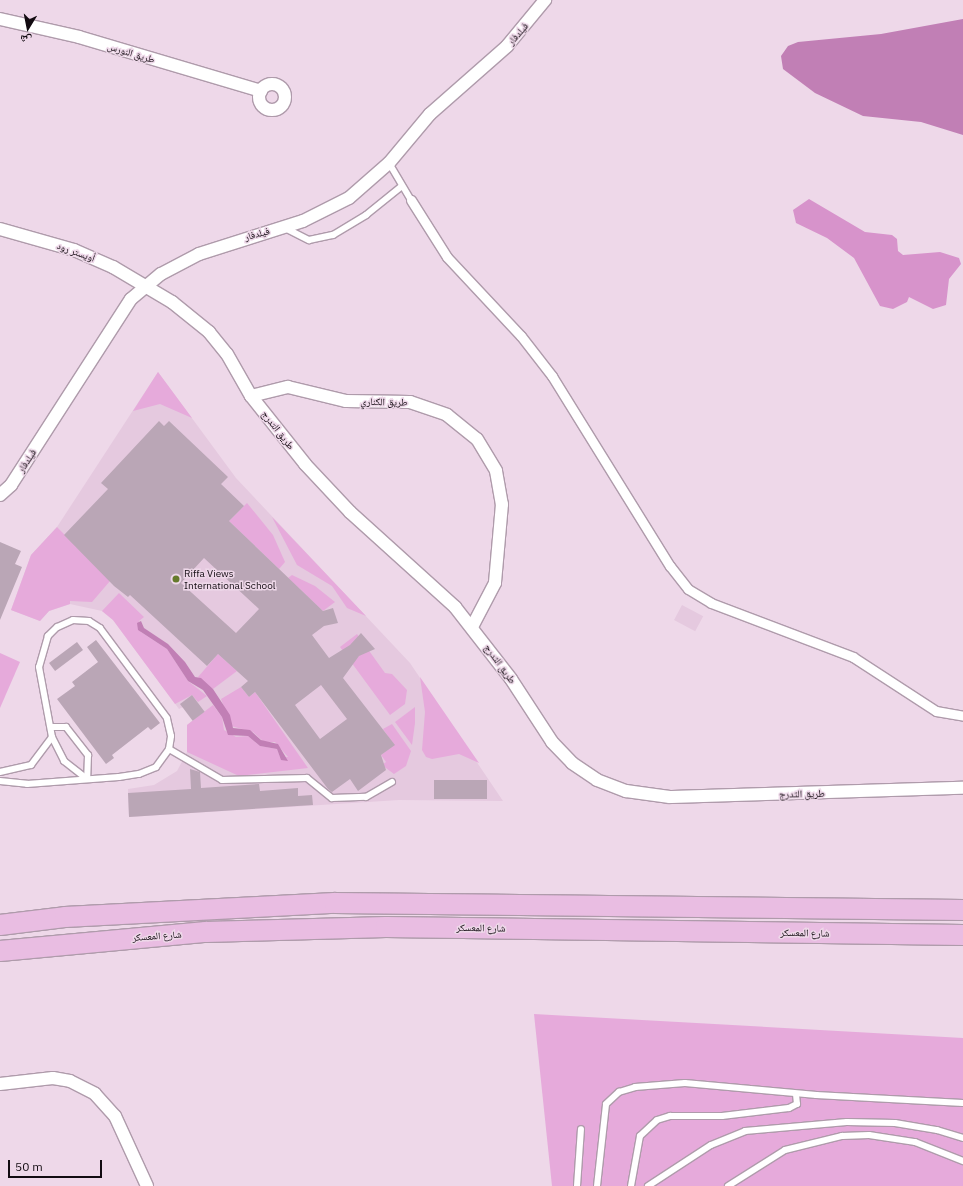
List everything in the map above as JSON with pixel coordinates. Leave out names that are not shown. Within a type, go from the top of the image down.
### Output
[{"type":"main road","points":[[0,925],[64,917],[335,902],[963,910]]},
{"type":"main road","name":"شارع المعسكر","points":[[0,951],[206,932],[386,926],[963,936]]},
{"type":"street","name":"فيلدفار","points":[[0,495],[11,486],[121,311],[147,286],[161,274],[199,254],[228,242],[284,227],[337,206],[388,163],[430,114],[513,41],[545,0]]},
{"type":"street","name":"طريق النورس","points":[[0,19],[79,37],[261,91]]},
{"type":"street","points":[[411,200],[447,257],[521,336],[552,376],[670,566],[688,589],[710,603],[853,657],[936,711],[963,716]]},
{"type":"street","name":"أويستر رود","points":[[0,229],[74,250],[147,286]]},
{"type":"street","name":"طريق التدرج","points":[[147,286],[210,332],[227,354],[251,396],[293,450],[350,512],[437,589],[472,627],[560,752],[591,776],[626,791],[670,797],[963,788]]},
{"type":"street","name":"طريق الكناري","points":[[251,396],[288,387],[346,401],[410,402],[447,415],[473,435],[496,471],[502,504],[495,583],[472,627]]},
{"type":"street","points":[[0,1084],[53,1078],[70,1081],[95,1094],[115,1116],[147,1186]]},
{"type":"lane","points":[[388,163],[411,200]]},
{"type":"lane","points":[[284,227],[309,240],[333,235],[366,216],[402,186]]},
{"type":"lane","points":[[0,780],[27,784],[87,779],[148,772],[162,761],[169,749],[171,736],[167,718],[100,628],[89,621],[73,620],[60,625],[43,646],[39,667],[52,737],[64,761],[87,779]]},
{"type":"lane","points":[[51,727],[66,727],[88,755],[87,779]]},
{"type":"lane","points":[[0,772],[31,765],[52,737]]},
{"type":"lane","points":[[169,749],[222,780],[307,778],[332,798],[366,796],[392,782]]},
{"type":"lane","points":[[598,1186],[603,1115],[606,1104],[619,1092],[635,1087],[685,1083],[796,1094],[963,1103]]},
{"type":"lane","points":[[630,1186],[640,1136],[657,1120],[670,1116],[722,1116],[789,1108],[797,1104],[796,1094]]},
{"type":"lane","points":[[648,1186],[711,1145],[751,1130],[847,1122],[895,1124],[937,1130],[963,1138]]},
{"type":"lane","points":[[577,1186],[581,1129]]},
{"type":"lane","points":[[728,1186],[785,1150],[842,1136],[869,1135],[915,1142],[963,1161]]},
{"type":"shaded area","points":[[963,19],[963,135],[921,122],[863,116],[815,93],[783,69],[781,56],[788,46],[798,42],[881,34]]},
{"type":"shaded area","points":[[809,199],[865,232],[892,235],[897,239],[898,251],[903,255],[940,252],[959,258],[961,264],[949,279],[946,305],[933,309],[909,297],[907,302],[893,309],[880,306],[854,258],[827,238],[796,223],[793,210]]},
{"type":"shaded area","name":"Riffa Views International School","points":[[158,372],[236,478],[410,663],[503,801],[399,800],[129,817],[128,789],[154,785],[177,771],[187,752],[187,725],[193,720],[183,707],[179,709],[113,620],[102,611],[70,604],[49,611],[40,621],[11,610],[31,555],[57,527]]},
{"type":"shaded area","points":[[158,372],[192,418],[160,404],[133,411]]},
{"type":"shaded area","points":[[247,503],[273,535],[285,562],[279,569],[229,521]]},
{"type":"shaded area","points":[[272,517],[366,616],[347,608],[332,586],[297,565]]},
{"type":"shaded area","points":[[57,527],[110,581],[92,602],[70,601],[70,604],[49,611],[40,621],[11,610],[31,555]]},
{"type":"shaded area","points":[[292,575],[315,586],[335,602],[323,611],[288,578]]},
{"type":"shaded area","points":[[119,593],[144,617],[139,621],[141,632],[167,649],[188,681],[207,696],[198,702],[192,695],[175,704],[113,620],[102,611]]},
{"type":"shaded area","points":[[682,605],[703,616],[695,631],[674,620]]},
{"type":"shaded area","points":[[141,621],[144,628],[168,644],[185,662],[195,677],[201,678],[213,689],[230,715],[233,728],[250,730],[261,740],[278,744],[288,761],[281,760],[277,749],[260,746],[248,736],[228,735],[222,717],[203,690],[188,681],[167,649],[138,630],[137,623]]},
{"type":"shaded area","points":[[357,634],[385,673],[392,674],[407,690],[405,704],[390,715],[340,647]]},
{"type":"shaded area","points":[[0,653],[20,662],[0,708]]},
{"type":"shaded area","points":[[218,654],[237,671],[213,689],[198,677]]},
{"type":"shaded area","points":[[420,677],[479,763],[459,754],[432,759],[426,757],[422,750],[425,712]]},
{"type":"shaded area","points":[[241,687],[249,697],[255,692],[308,768],[239,776],[187,752],[187,725],[213,705],[222,717],[224,730],[236,737],[248,736],[260,746],[277,749],[280,757],[288,757],[275,742],[264,742],[253,732],[231,726],[221,699]]},
{"type":"shaded area","points":[[415,707],[415,723],[412,745],[395,722]]},
{"type":"shaded area","points":[[392,724],[411,751],[406,766],[394,774],[382,765],[386,762],[381,755],[394,745],[383,729]]},
{"type":"shaded area","points":[[534,1014],[963,1038],[963,1186],[552,1186]]},
{"type":"building","points":[[159,421],[164,426],[169,421],[228,477],[221,484],[244,506],[229,521],[323,611],[333,608],[338,623],[324,626],[312,635],[329,658],[350,645],[361,633],[375,649],[359,656],[343,678],[395,745],[381,755],[386,770],[358,791],[350,779],[332,792],[328,789],[255,692],[249,697],[241,687],[248,681],[218,654],[207,666],[130,595],[128,597],[114,586],[64,535],[108,489],[101,483]],"holes":[[[204,558],[259,609],[236,633],[181,583]],[[321,685],[347,719],[320,739],[295,705]]]},
{"type":"building","points":[[0,542],[21,551],[15,564],[22,567],[0,620]]},
{"type":"building","points":[[96,640],[160,723],[151,730],[148,727],[112,755],[114,758],[106,764],[57,699],[75,686],[72,682],[98,662],[87,647]]},
{"type":"building","points":[[77,642],[83,650],[55,671],[49,663]]},
{"type":"building","points":[[192,695],[205,712],[193,721],[180,704]]},
{"type":"building","points":[[190,769],[200,772],[201,788],[259,784],[260,791],[298,788],[298,796],[312,795],[313,805],[129,817],[128,793],[191,789]]},
{"type":"building","points":[[434,780],[487,780],[487,799],[434,799]]},
{"type":"place","name":"Riffa Views International School","points":[[176,579]]}]
